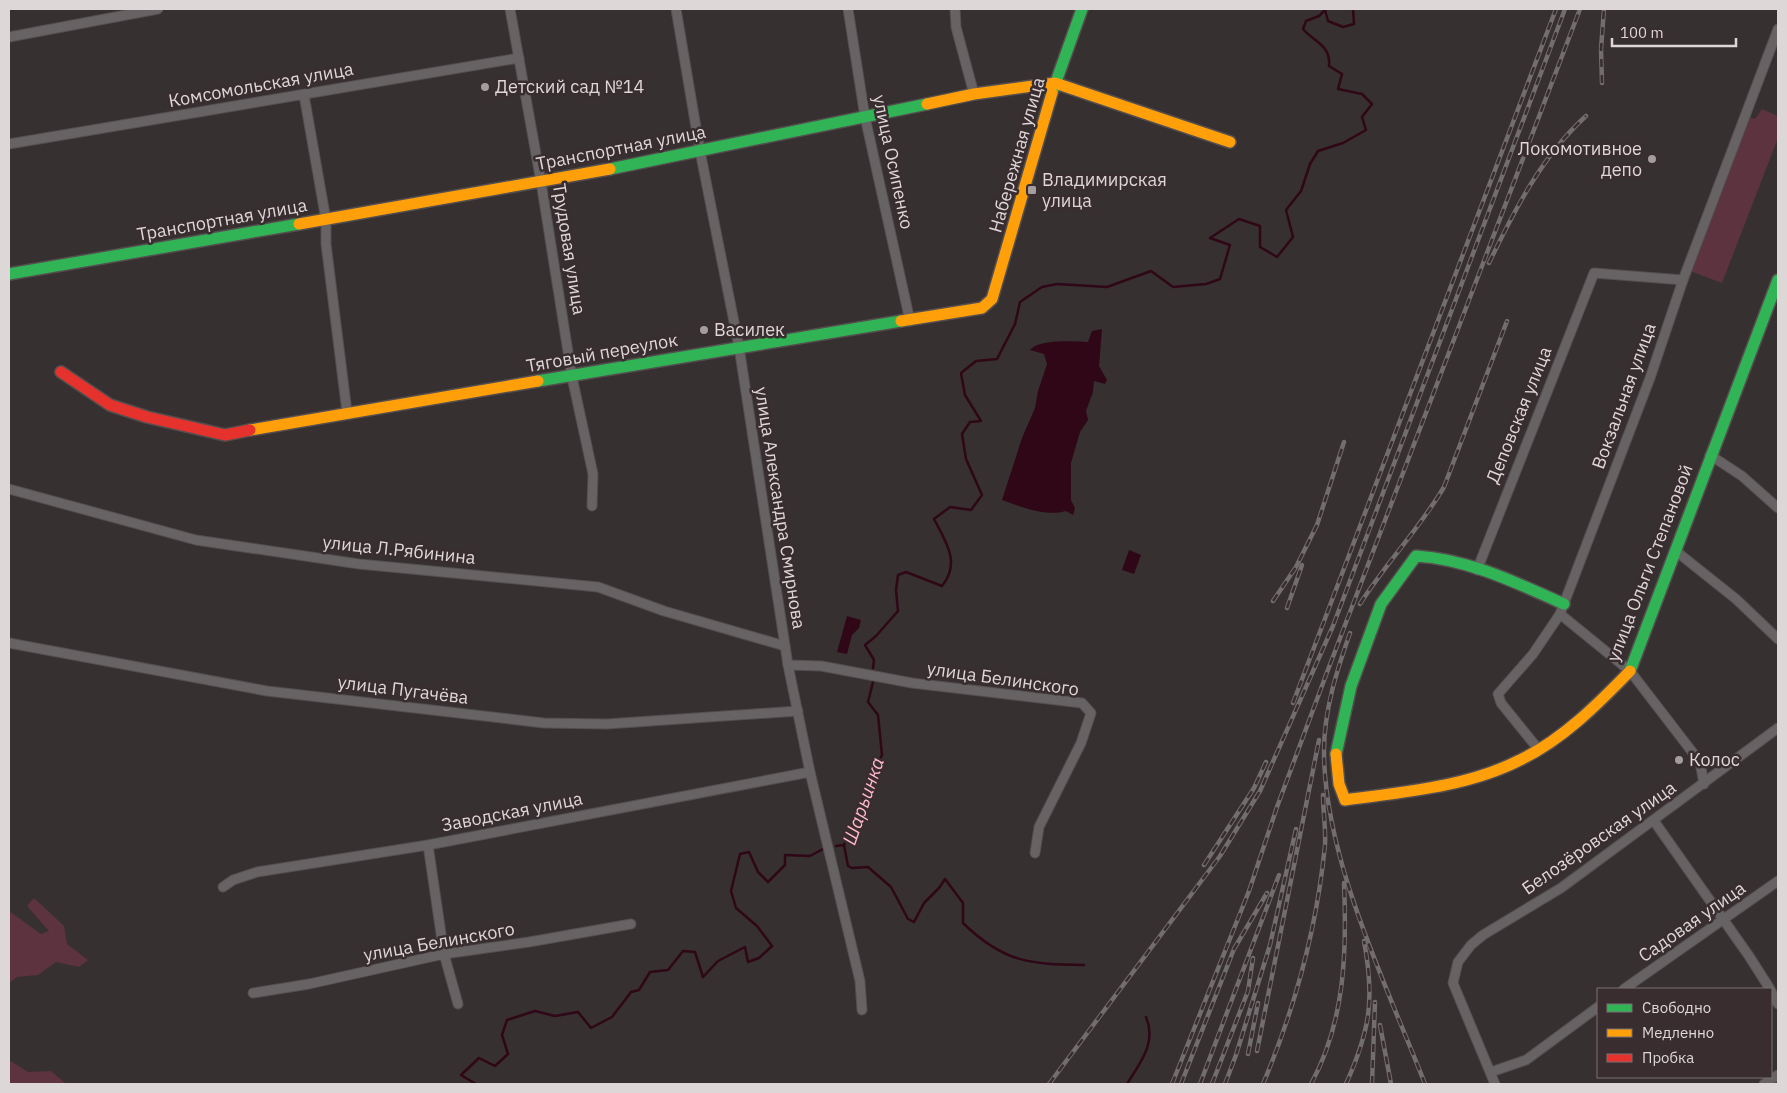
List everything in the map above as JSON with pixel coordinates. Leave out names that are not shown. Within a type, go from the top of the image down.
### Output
[{"type":"street","points":[[9,37],[158,9]]},
{"type":"street","name":"Трудовая улица","points":[[510,9],[542,182],[572,376],[593,474],[592,506]]},
{"type":"street","name":"улица Александра Смирнова","points":[[676,9],[700,152],[739,347],[788,666],[810,772],[860,981],[862,1010]]},
{"type":"street","name":"улица Осипенко","points":[[848,9],[865,117],[910,321]]},
{"type":"street","points":[[956,9],[956,27],[974,94]]},
{"type":"street","name":"Набережная улица","points":[[982,308],[992,299],[1055,83],[1082,9]]},
{"type":"street","name":"Вокзальная улица","points":[[1539,750],[1501,703],[1498,694],[1533,654],[1562,609],[1650,378],[1683,280],[1778,29]]},
{"type":"street","name":"Комсомольская улица","points":[[9,144],[519,58]]},
{"type":"street","name":"Транспортная улица","points":[[9,274],[542,182],[700,152],[974,94],[1055,83],[1230,142]]},
{"type":"street","points":[[304,95],[326,220],[326,244],[346,412]]},
{"type":"street","name":"Деповская улица","points":[[1476,570],[1594,272],[1683,280]]},
{"type":"street","name":"улица Ольги Степановой","points":[[1476,570],[1433,556],[1416,556],[1381,604],[1365,643],[1351,686],[1335,758],[1339,784],[1345,800],[1437,785],[1497,769],[1539,750],[1587,712],[1630,671],[1677,552],[1710,455],[1778,280]]},
{"type":"street","name":"Тяговый переулок","points":[[61,372],[110,405],[147,417],[225,435],[346,412],[982,308]]},
{"type":"street","points":[[1710,455],[1742,476],[1778,508]]},
{"type":"street","name":"улица Л.Рябинина","points":[[9,488],[200,541],[359,564],[598,587],[664,611],[785,646]]},
{"type":"street","points":[[1677,552],[1736,599],[1778,639]]},
{"type":"street","points":[[1476,570],[1518,584],[1562,609],[1630,671],[1700,762],[1704,784]]},
{"type":"street","name":"улица Пугачёва","points":[[9,643],[267,691],[544,723],[607,724],[798,711]]},
{"type":"street","name":"улица Белинского","points":[[788,666],[821,666],[912,684],[1082,703],[1091,713],[1081,743],[1039,827],[1035,854]]},
{"type":"street","name":"Белозёровская улица","points":[[1491,1072],[1453,983],[1458,962],[1471,945],[1483,935],[1561,888],[1778,728]]},
{"type":"street","name":"Заводская улица","points":[[223,887],[233,880],[257,872],[428,845],[810,772]]},
{"type":"street","points":[[1654,821],[1769,988]]},
{"type":"street","points":[[428,845],[444,954],[458,1004]]},
{"type":"street","name":"Садовая улица","points":[[1625,988],[1778,881]]},
{"type":"street","name":"улица Белинского","points":[[253,993],[309,984],[444,954],[529,942],[630,924]]},
{"type":"street","points":[[1495,1084],[1491,1072],[1526,1060],[1597,1008]]},
{"type":"street","points":[[1764,1084],[1778,1075]]},
{"type":"shaded area","points":[[1762,109],[1778,116],[1778,138],[1722,283],[1690,271],[1749,117],[1755,119]]},
{"type":"shaded area","points":[[1102,329],[1099,366],[1107,380],[1105,384],[1094,381],[1093,392],[1086,411],[1088,420],[1080,432],[1071,463],[1071,500],[1075,508],[1073,515],[1066,511],[1058,513],[1042,512],[1002,500],[1022,438],[1035,408],[1038,391],[1047,364],[1044,354],[1030,350],[1034,346],[1048,342],[1088,342],[1092,331]]},
{"type":"shaded area","points":[[1129,550],[1141,555],[1134,574],[1122,570]]},
{"type":"shaded area","points":[[847,616],[861,620],[859,628],[852,635],[847,654],[837,652]]},
{"type":"shaded area","points":[[34,898],[64,926],[67,944],[88,960],[79,967],[56,962],[38,975],[17,977],[9,983],[9,911],[41,934],[49,931],[27,906]]},
{"type":"shaded area","points":[[9,1060],[28,1072],[51,1071],[66,1084],[9,1084]]},
{"type":"waterway","name":"Шарьинка","points":[[873,668],[874,660],[865,645],[876,636],[898,611],[896,590],[898,575],[906,572],[942,586],[948,577],[950,569],[950,552],[934,519],[950,507],[971,510],[982,495],[966,459],[962,434],[970,422],[981,421],[965,395],[961,373],[976,361],[997,359],[1015,324],[1020,302],[1042,287],[1057,284],[1107,287],[1151,271],[1173,287],[1206,284],[1220,279],[1230,245],[1210,238],[1239,219],[1260,226],[1260,247],[1277,257],[1293,237],[1286,210],[1301,191],[1310,164],[1318,151],[1343,143],[1366,130],[1362,117],[1372,104],[1362,94],[1338,89],[1342,74],[1329,66],[1329,59],[1325,48],[1303,29],[1306,21],[1319,16],[1325,10],[1328,21],[1343,27],[1354,24],[1353,9]]},
{"type":"waterway","name":"Шарьинка","points":[[873,682],[868,702],[878,715],[882,755],[867,785],[861,807],[844,845],[848,866],[852,868],[868,867],[891,887],[908,919],[914,922],[924,903],[945,879],[963,903],[963,923],[992,946],[1005,954],[1033,962],[1084,965]]},
{"type":"waterway","points":[[836,846],[844,845]]},
{"type":"waterway","points":[[476,1084],[461,1075],[479,1058],[495,1066],[508,1054],[502,1035],[507,1020],[535,1011],[555,1016],[578,1012],[591,1028],[612,1017],[631,992],[639,990],[650,972],[668,970],[683,951],[695,952],[703,977],[718,961],[745,947],[748,962],[759,958],[772,946],[757,926],[736,908],[731,891],[740,854],[749,852],[758,872],[768,882],[785,865],[785,855],[810,856],[823,849]]},
{"type":"waterway","name":"Шарьинка","points":[[1127,1084],[1146,1052],[1150,1035],[1146,1017]]},
{"type":"railway","points":[[1293,703],[1556,9]]},
{"type":"railway","points":[[1049,1084],[1220,856],[1260,791],[1333,626],[1565,9]]},
{"type":"railway","points":[[1172,1084],[1249,891],[1277,807],[1326,675],[1580,9]]},
{"type":"railway","points":[[1602,83],[1601,49],[1604,9]]},
{"type":"railway","points":[[1489,263],[1531,184],[1556,148],[1586,116]]},
{"type":"railway","points":[[1360,604],[1444,487],[1507,321]]},
{"type":"railway","points":[[1273,601],[1296,567],[1317,525],[1344,442]]},
{"type":"railway","points":[[1287,608],[1302,565]]},
{"type":"railway","points":[[1350,633],[1336,676],[1326,720],[1324,751],[1327,792],[1334,834],[1360,920],[1425,1084]]},
{"type":"railway","points":[[1257,1051],[1319,740]]},
{"type":"railway","points":[[1204,865],[1254,788],[1266,762]]},
{"type":"railway","points":[[1263,1084],[1295,997],[1310,937],[1325,845],[1323,795]]},
{"type":"railway","points":[[1225,1084],[1236,1055],[1270,945],[1296,829]]},
{"type":"railway","points":[[1200,1084],[1279,875]]},
{"type":"railway","points":[[1311,1084],[1331,1036],[1337,1011],[1344,961],[1344,883]]},
{"type":"railway","points":[[1181,1084],[1234,949],[1267,893]]},
{"type":"railway","points":[[1346,1084],[1360,1047],[1368,1014],[1369,981],[1364,941]]},
{"type":"railway","points":[[1212,1084],[1248,991],[1253,958]]},
{"type":"railway","points":[[1372,1084],[1375,1002]]},
{"type":"railway","points":[[1248,1054],[1258,1003]]},
{"type":"railway","points":[[1380,1025],[1391,1084]]},
{"type":"traffic: fast","points":[[1052,93],[1082,9]]},
{"type":"traffic: fast","points":[[610,169],[927,104]]},
{"type":"traffic: fast","points":[[9,274],[299,224]]},
{"type":"traffic: fast","points":[[1630,671],[1778,280]]},
{"type":"traffic: fast","points":[[538,381],[901,321]]},
{"type":"traffic: fast","points":[[1336,754],[1351,686],[1381,604],[1416,556],[1454,562],[1492,573],[1564,604]]},
{"type":"traffic: slow","points":[[927,104],[974,94],[1055,83],[1230,142]]},
{"type":"traffic: slow","points":[[901,321],[982,308],[992,299],[1052,93]]},
{"type":"traffic: slow","points":[[299,224],[610,169]]},
{"type":"traffic: slow","points":[[250,430],[538,381]]},
{"type":"traffic: slow","points":[[1336,754],[1339,784],[1345,800],[1412,791],[1478,777],[1520,760],[1565,732],[1592,709],[1630,671]]},
{"type":"traffic: jam","points":[[61,372],[110,405],[147,417],[225,435],[250,430]]},
{"type":"place","name":"Детский сад №14","points":[[485,87]]},
{"type":"place","name":"Локомотивное депо","points":[[1652,159]]},
{"type":"place","name":"Владимирская улица","points":[[1032,190]]},
{"type":"place","name":"Василек","points":[[704,330]]},
{"type":"place","name":"Колос","points":[[1679,760]]}]
